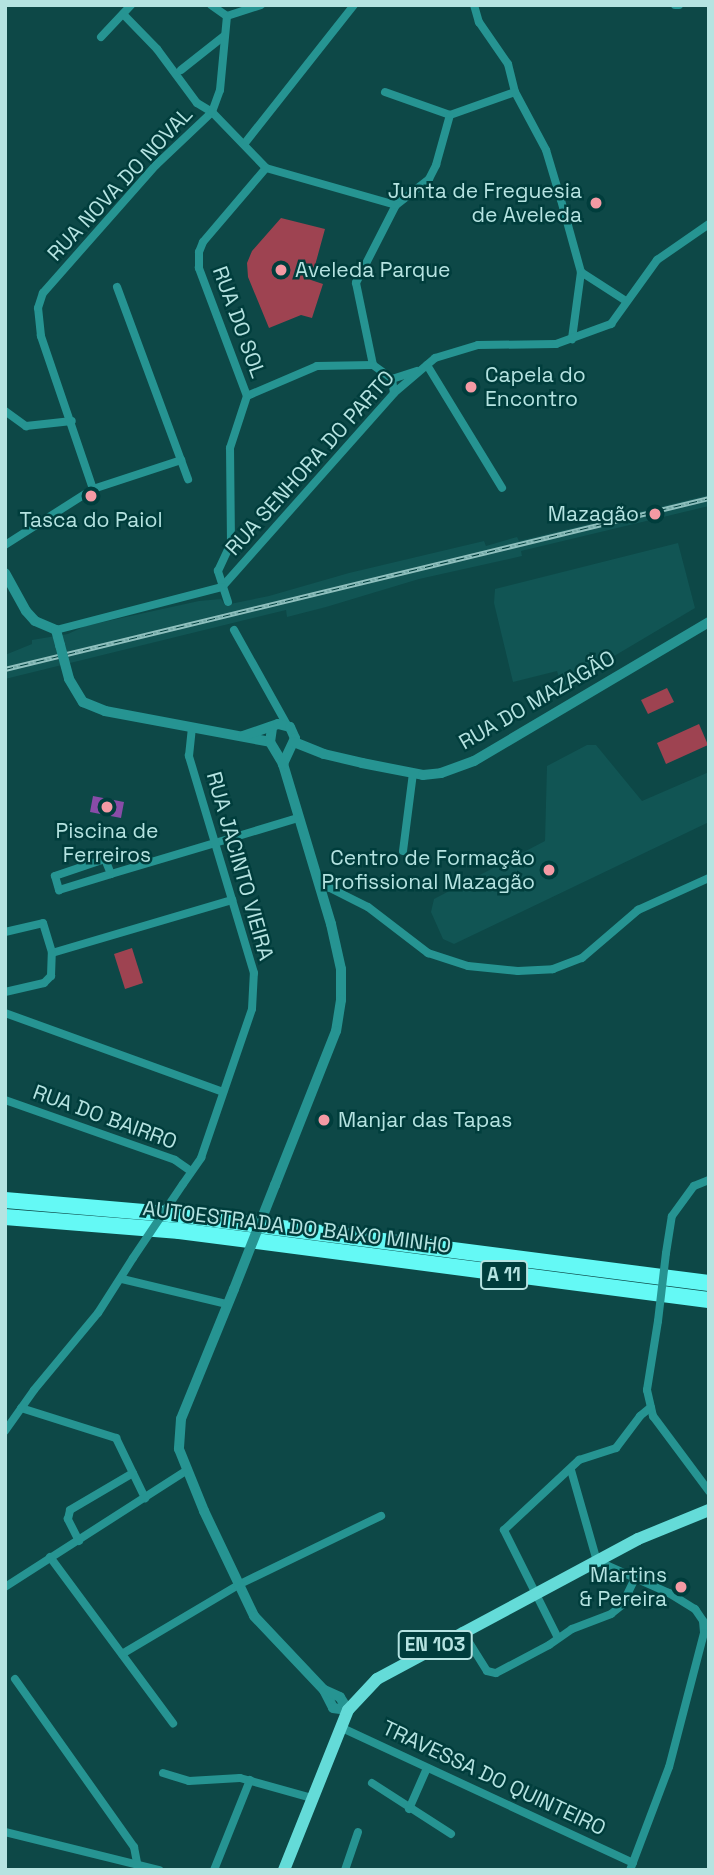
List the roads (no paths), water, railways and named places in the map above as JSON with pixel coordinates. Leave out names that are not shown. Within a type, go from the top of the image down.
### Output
[{"type":"highway","name":"AUTOESTRADA DO BAIXO MINHO","points":[[5,1200],[56,1202],[181,1215],[709,1283]]},
{"type":"highway","name":"AUTOESTRADA DO BAIXO MINHO","points":[[5,1217],[179,1231],[709,1300]]},
{"type":"main road","name":"EN 103","points":[[284,1870],[348,1710],[377,1679],[462,1631],[679,1519],[709,1510]]},
{"type":"street","points":[[101,37],[131,5]]},
{"type":"street","points":[[211,5],[227,16]]},
{"type":"street","points":[[227,16],[261,5]]},
{"type":"street","points":[[245,143],[354,5]]},
{"type":"street","points":[[474,5],[480,22],[508,64],[515,92],[546,150],[581,272],[572,339]]},
{"type":"street","points":[[123,14],[157,49],[197,103],[212,112],[220,90],[227,16]]},
{"type":"street","points":[[181,70],[224,36]]},
{"type":"street","points":[[385,92],[450,115],[515,92]]},
{"type":"street","name":"RUA NOVA DO NOVAL","points":[[93,489],[72,421],[41,337],[38,308],[43,293],[156,165],[212,112],[266,167]]},
{"type":"street","points":[[373,365],[356,283],[396,205],[429,179],[436,165],[450,115]]},
{"type":"street","points":[[266,167],[396,205]]},
{"type":"street","name":"RUA DO SOL","points":[[247,396],[199,268],[199,252],[203,242],[266,167]]},
{"type":"street","name":"RUA SENHORA DO PARTO","points":[[222,587],[394,393],[435,358],[478,345],[556,344],[611,324],[657,260],[709,224]]},
{"type":"street","points":[[581,272],[626,301]]},
{"type":"street","points":[[117,287],[188,480]]},
{"type":"street","points":[[228,602],[218,570],[231,543],[233,516],[228,481],[230,448],[247,396],[317,366],[373,365],[392,379],[394,393]]},
{"type":"street","points":[[392,379],[425,367],[502,488]]},
{"type":"street","points":[[5,411],[26,426],[72,421]]},
{"type":"street","points":[[5,545],[93,489],[181,460]]},
{"type":"street","points":[[5,573],[26,611],[36,621],[56,630],[222,587]]},
{"type":"street","name":"RUA DO MAZAGÃO","points":[[292,745],[413,773],[441,773],[474,761],[709,622]]},
{"type":"street","points":[[56,630],[69,679],[83,702],[105,711],[240,737],[282,750],[292,745]]},
{"type":"street","points":[[234,631],[287,725],[295,734],[283,764]]},
{"type":"street","points":[[240,737],[287,725]]},
{"type":"street","name":"RUA JACINTO VIEIRA","points":[[5,1431],[121,1279],[132,1258],[201,1158],[252,1009],[254,973],[189,756],[192,728]]},
{"type":"street","points":[[272,728],[272,745],[283,764],[320,886],[341,969],[341,1000],[336,1031],[181,1419],[179,1449],[186,1471],[254,1616],[324,1690],[340,1697],[348,1710]]},
{"type":"street","points":[[403,851],[413,773]]},
{"type":"street","points":[[111,874],[105,859],[55,876],[59,890],[299,818]]},
{"type":"street","points":[[320,886],[330,888],[368,907],[428,953],[468,966],[519,971],[552,969],[582,958],[628,917],[651,902],[709,878]]},
{"type":"street","points":[[52,953],[232,900]]},
{"type":"street","points":[[5,933],[43,923],[52,953],[51,976],[44,983],[5,992]]},
{"type":"street","points":[[5,1013],[223,1092]]},
{"type":"street","name":"RUA DO BAIRRO","points":[[5,1100],[175,1160],[191,1171]]},
{"type":"street","points":[[709,1180],[694,1186],[671,1216],[647,1390],[653,1416],[709,1491]]},
{"type":"street","points":[[121,1279],[227,1304]]},
{"type":"street","points":[[558,1638],[533,1594],[503,1530],[579,1460],[616,1448],[640,1416],[651,1407]]},
{"type":"street","points":[[21,1408],[116,1438],[145,1498]]},
{"type":"street","points":[[571,1470],[597,1561],[695,1608],[703,1621],[706,1634],[669,1767],[631,1866]]},
{"type":"street","points":[[5,1587],[186,1471]]},
{"type":"street","points":[[79,1541],[68,1519],[70,1510],[133,1473]]},
{"type":"street","points":[[122,1654],[238,1585],[381,1516]]},
{"type":"street","points":[[50,1557],[173,1723]]},
{"type":"street","points":[[462,1631],[487,1671],[492,1673],[510,1667],[558,1638],[611,1614],[622,1605],[635,1578]]},
{"type":"street","points":[[15,1679],[134,1847],[136,1863]]},
{"type":"street","name":"TRAVESSA DO QUINTEIRO","points":[[340,1727],[631,1866]]},
{"type":"street","points":[[408,1809],[427,1768]]},
{"type":"street","points":[[163,1773],[189,1781],[226,1777],[250,1780],[312,1798]]},
{"type":"street","points":[[214,1870],[250,1780]]},
{"type":"street","points":[[372,1783],[408,1809],[451,1833]]},
{"type":"street","points":[[5,1832],[159,1870]]},
{"type":"street","points":[[345,1870],[358,1832]]},
{"type":"railway","points":[[5,669],[709,498]]},
{"type":"place","name":"Junta de Freguesia de Aveleda","points":[[596,203]]},
{"type":"place","name":"Aveleda Parque","points":[[281,270]]},
{"type":"place","name":"Capela do Encontro","points":[[471,387]]},
{"type":"place","name":"Tasca do Paiol","points":[[91,496]]},
{"type":"place","name":"Mazagão","points":[[655,514]]},
{"type":"place","name":"Piscina de Ferreiros","points":[[107,807]]},
{"type":"place","name":"Centro de Formação Profissional Mazagão","points":[[549,870]]},
{"type":"place","name":"Manjar das Tapas","points":[[324,1120]]},
{"type":"place","name":"Martins & Pereira","points":[[681,1587]]}]
